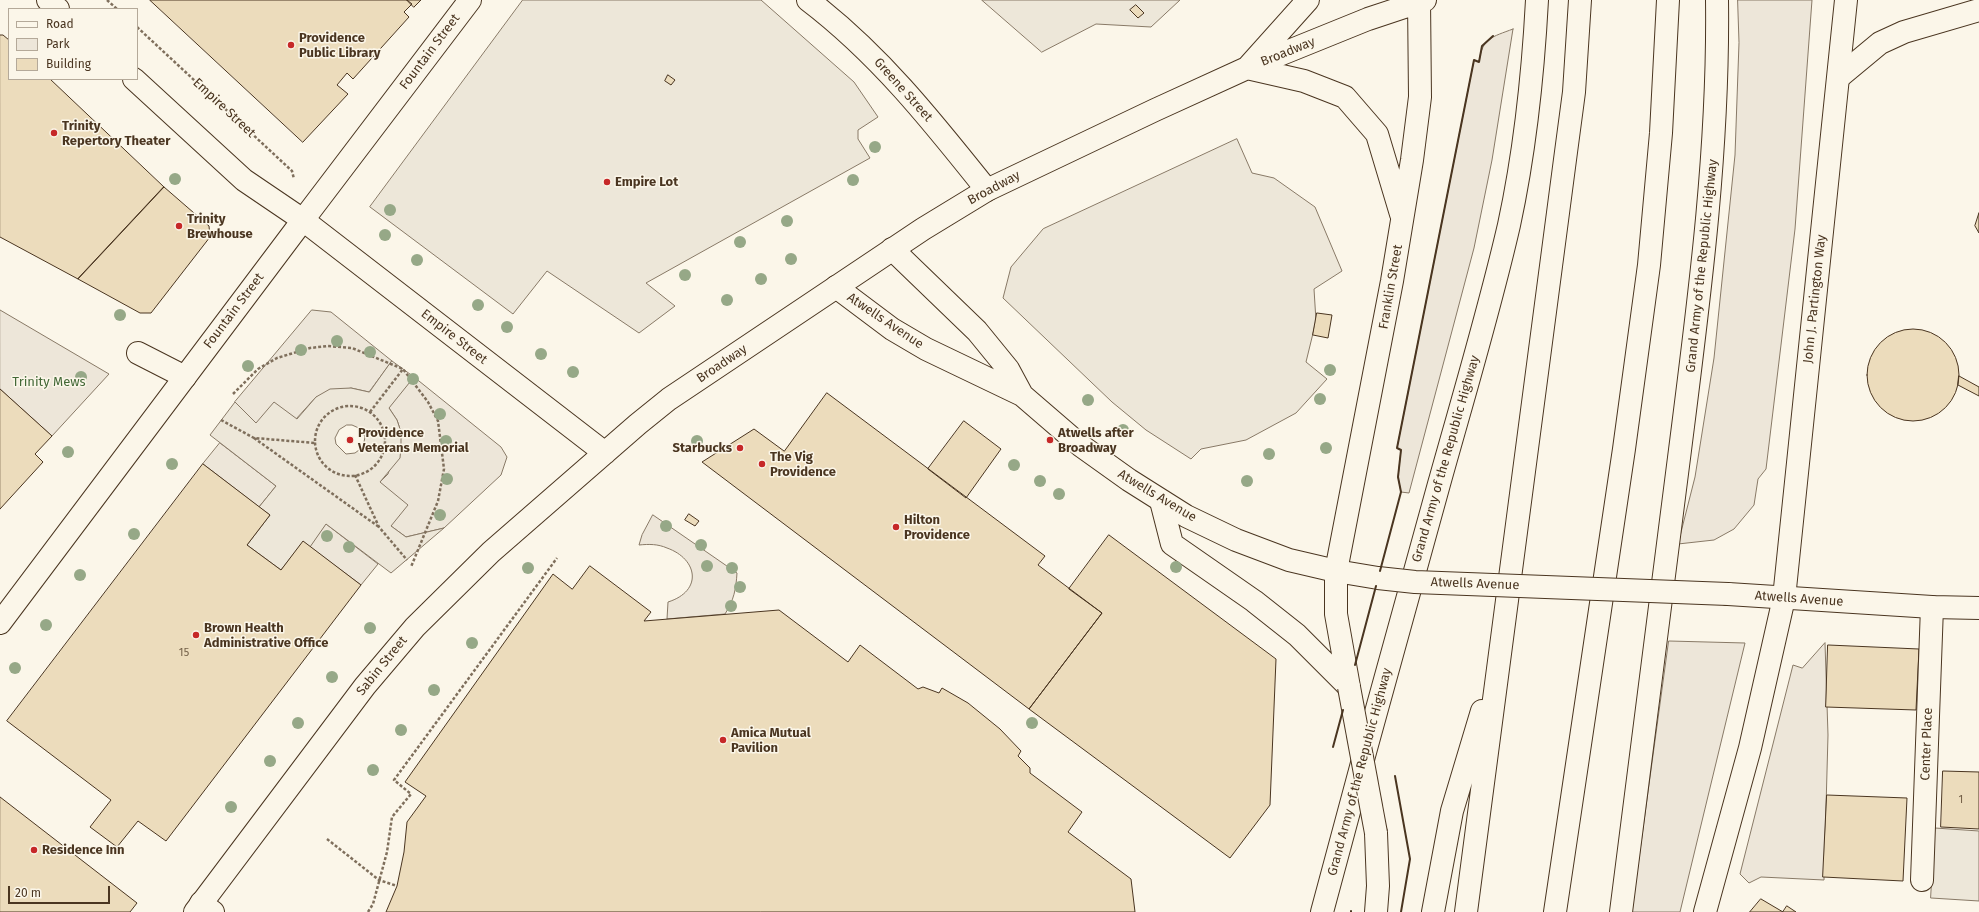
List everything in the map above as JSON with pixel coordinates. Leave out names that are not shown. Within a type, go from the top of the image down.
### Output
[{"type":"main road","points":[[48,0],[57,8]]},
{"type":"main road","name":"Fountain Street","points":[[0,623],[470,0]]},
{"type":"main road","name":"Greene Street","points":[[808,0],[857,41],[907,91],[987,190]]},
{"type":"main road","points":[[1308,0],[1247,68],[1304,81],[1345,97],[1377,134],[1402,220]]},
{"type":"main road","name":"Grand Army of the Republic Highway","points":[[1322,912],[1361,763],[1480,337],[1509,223],[1523,141],[1537,0]]},
{"type":"main road","points":[[1466,912],[1566,152],[1574,85],[1580,0]]},
{"type":"main road","points":[[1555,912],[1623,457],[1647,280],[1661,133],[1668,0]]},
{"type":"main road","name":"Grand Army of the Republic Highway","points":[[1621,912],[1705,252],[1714,144],[1717,73],[1717,0]]},
{"type":"main road","name":"John J. Partington Way","points":[[1705,912],[1750,748],[1784,598],[1795,476],[1839,77],[1846,0]]},
{"type":"main road","points":[[1963,0],[1979,9]]},
{"type":"main road","name":"Broadway","points":[[605,453],[669,399],[892,249],[946,214],[987,190],[1247,68],[1368,19],[1421,1]]},
{"type":"main road","name":"Franklin Street","points":[[1376,912],[1378,886],[1376,833],[1336,614],[1336,571],[1392,281],[1402,220],[1420,97],[1421,1]]},
{"type":"main road","points":[[1839,77],[1880,43],[1904,32],[1979,9]]},
{"type":"main road","name":"Empire Street","points":[[135,80],[244,180],[303,220],[605,453]]},
{"type":"main road","name":"Atwells Avenue","points":[[892,249],[977,331],[1008,369],[1022,395]]},
{"type":"main road","name":"Atwells Avenue","points":[[836,287],[892,328],[926,349],[1022,395],[1080,445],[1161,501],[1236,540],[1289,560],[1336,571],[1415,582],[1728,594],[1932,607],[1979,608]]},
{"type":"main road","points":[[138,353],[185,377]]},
{"type":"main road","name":"Sabin Street","points":[[203,909],[365,686],[415,627],[491,552],[605,453]]},
{"type":"main road","points":[[1161,501],[1172,544],[1254,601],[1298,635],[1349,687]]},
{"type":"main road","name":"Center Place","points":[[1922,880],[1932,607]]},
{"type":"main road","points":[[1434,912],[1452,811],[1500,649]]},
{"type":"path","points":[[107,0],[116,8]]},
{"type":"path","name":"Empire Street","points":[[138,29],[292,171],[303,220]]},
{"type":"path","points":[[233,394],[258,369],[277,358],[310,348],[328,346],[352,348],[403,370],[428,402],[438,420],[444,469],[438,501],[411,567]]},
{"type":"path","points":[[370,412],[403,370]]},
{"type":"path","points":[[349,405],[360,407],[370,412],[379,420],[384,431],[385,443],[382,454],[376,465],[366,472],[355,476],[343,475],[332,471],[323,463],[317,454],[315,443],[316,432],[320,421],[328,413],[349,405]]},
{"type":"path","points":[[221,420],[254,438],[379,527],[407,560]]},
{"type":"path","points":[[254,438],[315,443]]},
{"type":"path","points":[[355,476],[379,527]]},
{"type":"path","points":[[368,912],[373,904],[387,852],[392,817],[411,794],[394,780],[557,558]]},
{"type":"path","points":[[327,839],[379,880],[397,886]]},
{"type":"green space","points":[[1738,0],[1812,0],[1795,229],[1766,469],[1758,479],[1754,505],[1734,529],[1714,540],[1678,544],[1695,477],[1714,358],[1735,155],[1739,43]]},
{"type":"green space","points":[[1513,29],[1492,160],[1474,248],[1409,493],[1401,492],[1398,477],[1401,450],[1397,448],[1474,60],[1479,62],[1480,54],[1489,40],[1499,34]]},
{"type":"green space","name":"Trinity Mews","points":[[0,310],[109,374],[52,436],[0,389]]},
{"type":"green space","points":[[312,310],[331,312],[392,361],[369,392],[351,388],[316,397],[296,419],[256,423],[235,402]]},
{"type":"green space","points":[[414,377],[501,447],[507,457],[501,475],[444,528],[406,537],[391,526],[380,482],[388,474],[401,432],[397,420],[389,408]]},
{"type":"green space","points":[[220,443],[276,486],[259,507],[203,464]]},
{"type":"green space","points":[[653,515],[737,573],[734,594],[731,604],[725,614],[667,619],[668,602],[679,597],[687,590],[691,583],[692,575],[690,567],[677,553],[660,546],[650,544],[639,545],[642,535]]},
{"type":"green space","points":[[326,524],[378,564],[361,585],[310,547]]},
{"type":"green space","points":[[1669,641],[1745,643],[1680,912],[1632,912]]},
{"type":"green space","points":[[1825,643],[1828,735],[1824,880],[1761,877],[1749,883],[1740,874],[1793,665],[1802,668]]},
{"type":"shaded area","name":"Empire Lot","points":[[523,0],[761,0],[854,82],[878,117],[858,130],[858,139],[870,158],[646,283],[675,306],[639,333],[547,271],[513,314],[370,207]]},
{"type":"shaded area","points":[[982,0],[1180,0],[1151,27],[1096,24],[1042,52]]},
{"type":"shaded area","points":[[1237,139],[1252,173],[1274,178],[1315,207],[1342,271],[1314,289],[1316,321],[1306,362],[1327,379],[1296,413],[1246,440],[1201,449],[1191,459],[1146,430],[1112,402],[1003,298],[1011,267],[1043,229]]},
{"type":"shaded area","points":[[392,361],[414,377],[389,408],[397,420],[401,432],[400,458],[380,482],[408,505],[391,526],[406,537],[444,528],[391,573],[326,524],[310,547],[303,542],[281,570],[247,545],[270,515],[259,507],[276,486],[210,435],[235,402],[256,423],[274,402],[297,419],[316,397],[330,389],[351,388],[369,392]],"holes":[[[347,425],[352,425],[361,429],[365,437],[363,447],[355,453],[346,454],[336,444],[335,438],[339,430]]]},
{"type":"shaded area","points":[[1935,828],[1979,831],[1979,901],[1931,898]]},
{"type":"building","name":"Providence Public Library","points":[[150,0],[407,0],[412,4],[404,12],[409,17],[353,79],[347,73],[337,85],[348,94],[303,142]]},
{"type":"building","points":[[407,0],[421,0],[414,7]]},
{"type":"building","points":[[1136,5],[1144,13],[1138,18],[1130,10]]},
{"type":"building","name":"Trinity Repertory Theater","points":[[0,35],[3,35],[8,39],[8,80],[51,80],[164,187],[78,279],[0,237]]},
{"type":"building","points":[[668,75],[675,80],[671,85],[665,81]]},
{"type":"building","points":[[164,187],[209,226],[210,237],[151,313],[140,313],[78,279]]},
{"type":"building","points":[[1979,213],[1979,233],[1975,226]]},
{"type":"building","points":[[1317,313],[1332,315],[1328,338],[1313,335]]},
{"type":"building","points":[[1913,329],[1931,332],[1946,342],[1956,357],[1959,375],[1956,393],[1946,408],[1931,418],[1913,421],[1895,418],[1880,408],[1870,393],[1867,375],[1870,357],[1880,342],[1895,332]]},
{"type":"building","points":[[1959,376],[1979,387],[1979,396],[1958,385]]},
{"type":"building","points":[[0,389],[52,436],[35,454],[43,462],[0,509]]},
{"type":"building","name":"Hilton Providence","points":[[827,393],[1045,556],[1038,565],[1102,613],[1029,709],[702,462],[754,429],[784,451]]},
{"type":"building","points":[[964,421],[1001,449],[966,498],[928,469]]},
{"type":"building","points":[[203,464],[270,515],[247,545],[281,570],[303,541],[361,585],[166,841],[138,821],[117,847],[90,827],[111,800],[7,721]]},
{"type":"building","points":[[689,514],[699,521],[695,526],[685,520]]},
{"type":"building","points":[[1109,535],[1276,659],[1270,805],[1230,858],[1029,709],[1102,613],[1069,589]]},
{"type":"building","name":"Amica Mutual Pavilion","points":[[590,566],[651,612],[644,621],[779,610],[848,662],[860,645],[918,689],[923,687],[939,693],[942,688],[968,703],[1000,729],[1021,751],[1018,756],[1030,768],[1030,773],[1082,812],[1068,832],[1131,879],[1135,912],[386,912],[397,886],[404,852],[407,822],[426,796],[405,782],[553,574],[572,589]]},
{"type":"building","points":[[1828,645],[1919,649],[1916,710],[1826,707]]},
{"type":"building","points":[[1943,771],[1979,772],[1979,829],[1941,827]]},
{"type":"building","points":[[1827,795],[1907,798],[1903,881],[1823,877]]},
{"type":"building","name":"Residence Inn","points":[[0,797],[137,903],[130,912],[0,912]]},
{"type":"building","points":[[1761,899],[1783,912],[1750,912]]},
{"type":"building","points":[[1787,906],[1796,912],[1783,912]]},
{"type":"wall","points":[[1380,571],[1401,492],[1398,477],[1401,450],[1397,448],[1474,60],[1479,62],[1482,46],[1493,36]]},
{"type":"wall","points":[[1355,665],[1376,586]]},
{"type":"wall","points":[[1333,747],[1343,710]]},
{"type":"wall","points":[[1395,776],[1410,859],[1401,912]]},
{"type":"place","name":"Providence Public Library","points":[[291,45]]},
{"type":"place","name":"Trinity Repertory Theater","points":[[54,133]]},
{"type":"place","name":"Empire Lot","points":[[607,182]]},
{"type":"place","name":"Trinity Brewhouse","points":[[179,226]]},
{"type":"place","name":"Providence Veterans Memorial","points":[[350,440]]},
{"type":"place","name":"Atwells after Broadway","points":[[1050,440]]},
{"type":"place","name":"Starbucks","points":[[740,448]]},
{"type":"place","name":"The Vig Providence","points":[[762,464]]},
{"type":"place","name":"Hilton Providence","points":[[896,527]]},
{"type":"place","name":"Brown Health Administrative Office","points":[[196,635]]},
{"type":"place","name":"Amica Mutual Pavilion","points":[[723,740]]},
{"type":"place","name":"Residence Inn","points":[[34,850]]}]
